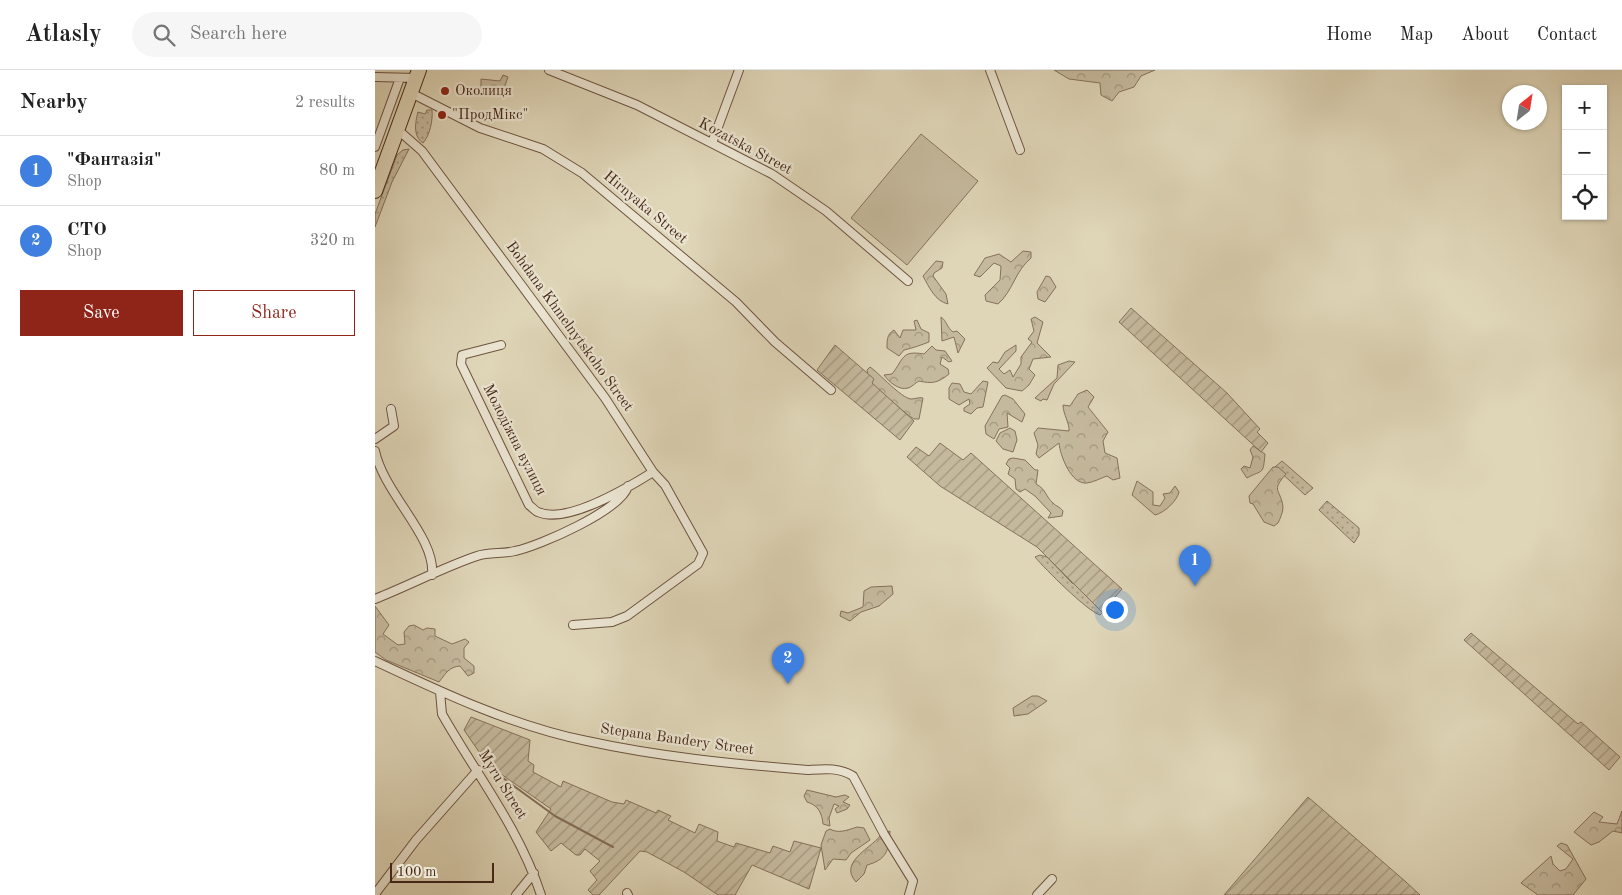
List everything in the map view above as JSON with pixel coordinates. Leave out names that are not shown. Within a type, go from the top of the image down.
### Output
[{"type":"highway","points":[[375,191],[418,74]]},
{"type":"street","name":"Kozatska Street","points":[[549,70],[637,105],[772,174],[813,200],[908,281]]},
{"type":"street","points":[[712,143],[739,70]]},
{"type":"street","points":[[990,70],[1020,150]]},
{"type":"street","points":[[375,77],[400,78],[418,74]]},
{"type":"street","points":[[375,147],[400,78]]},
{"type":"street","name":"Hirnyaka Street","points":[[411,92],[480,128],[543,149],[582,173],[736,302],[775,342],[831,390]]},
{"type":"street","name":"Bohdana Khmelnytskoho Street","points":[[397,129],[416,144],[445,181],[605,398],[653,472],[665,485],[703,553],[698,564],[627,616],[612,622],[573,625]]},
{"type":"street","name":"Молодіжна вулиця","points":[[501,345],[462,356],[461,364],[529,505],[538,512],[559,514],[597,502],[653,472]]},
{"type":"street","points":[[375,439],[394,426],[391,409]]},
{"type":"street","points":[[375,451],[391,490],[431,555],[432,575]]},
{"type":"street","points":[[375,599],[479,556],[517,551],[566,531],[607,509],[627,492],[628,486]]},
{"type":"street","name":"Stepana Bandery Street","points":[[375,661],[440,692],[533,726],[585,741],[678,757],[808,770],[829,769],[846,771],[853,776],[913,881],[909,895]]},
{"type":"street","name":"Myru Street","points":[[440,692],[442,714],[514,830],[541,895]]},
{"type":"street","points":[[375,894],[416,840],[478,770]]},
{"type":"street","points":[[516,895],[533,873]]},
{"type":"street","points":[[1037,895],[1052,879]]},
{"type":"green space","points":[[1054,70],[1155,70],[1141,76],[1134,87],[1119,92],[1112,101],[1101,95],[1100,83],[1069,79]]},
{"type":"green space","points":[[503,75],[508,77],[503,91],[491,95],[481,88],[481,79],[500,81]]},
{"type":"green space","points":[[427,110],[432,110],[432,118],[429,132],[423,143],[416,133],[416,121],[418,112],[425,114]]},
{"type":"green space","points":[[921,134],[978,181],[907,265],[851,218]]},
{"type":"green space","points":[[409,149],[392,182],[375,227],[375,214],[397,155],[403,150]]},
{"type":"green space","points":[[1023,251],[1031,252],[1031,258],[1021,269],[1003,299],[998,304],[986,301],[985,295],[1000,280],[1001,266],[994,263],[980,277],[974,275],[985,258],[999,254],[1011,262]]},
{"type":"green space","points":[[936,261],[943,262],[942,268],[934,273],[933,276],[946,294],[948,304],[936,297],[923,276]]},
{"type":"green space","points":[[1046,276],[1050,277],[1056,287],[1045,302],[1038,299],[1037,292]]},
{"type":"green space","points":[[1131,308],[1227,393],[1260,429],[1257,432],[1268,443],[1261,452],[1119,322]]},
{"type":"green space","points":[[941,317],[953,332],[957,331],[965,339],[958,353],[954,337],[942,341]]},
{"type":"green space","points":[[1035,317],[1043,322],[1037,343],[1051,357],[1033,359],[1029,369],[1035,375],[1029,385],[1022,391],[1006,388],[987,368],[993,362],[998,363],[1005,352],[1016,345],[1016,351],[999,369],[1004,374],[1010,370],[1013,377],[1021,364],[1021,357],[1032,342],[1028,339],[1034,331],[1031,319]]},
{"type":"green space","points":[[917,320],[921,329],[929,333],[929,342],[904,350],[899,356],[887,348],[890,333],[894,330],[900,338],[903,330],[916,330],[914,321]]},
{"type":"green space","points":[[835,345],[874,379],[872,383],[914,421],[900,440],[817,370]]},
{"type":"green space","points":[[932,346],[936,350],[945,351],[952,361],[949,362],[942,357],[940,364],[948,369],[949,374],[938,381],[919,381],[905,389],[894,385],[884,375],[892,374],[901,360],[907,355],[911,353],[924,354]]},
{"type":"green space","points":[[1069,361],[1075,362],[1054,384],[1047,400],[1043,399],[1041,401],[1035,398],[1057,378],[1058,365]]},
{"type":"green space","points":[[870,367],[907,398],[923,398],[919,419],[914,419],[908,415],[869,382],[867,370]]},
{"type":"green space","points":[[983,381],[988,382],[983,407],[977,408],[971,414],[964,411],[964,408],[970,404],[969,399],[959,405],[949,399],[949,388],[952,383],[960,384],[964,392],[971,394]]},
{"type":"green space","points":[[1087,390],[1094,397],[1088,407],[1108,432],[1103,441],[1105,453],[1117,458],[1120,478],[1113,480],[1107,476],[1087,483],[1081,482],[1067,468],[1059,443],[1039,458],[1036,454],[1038,445],[1034,433],[1038,428],[1069,431],[1063,405],[1070,406],[1078,394]]},
{"type":"green space","points":[[1005,395],[1013,399],[1025,414],[1022,422],[1007,413],[1008,427],[999,429],[994,439],[986,434],[985,426],[1002,396]]},
{"type":"green space","points":[[1010,428],[1015,431],[1017,440],[1013,452],[1003,449],[996,441],[1000,433]]},
{"type":"green space","points":[[940,443],[963,460],[971,453],[1122,589],[1102,612],[1037,547],[940,486],[907,457],[916,447],[929,456]]},
{"type":"green space","points":[[1253,446],[1265,454],[1264,466],[1261,471],[1247,478],[1241,469],[1244,466],[1250,468],[1253,457],[1250,450]]},
{"type":"green space","points":[[1009,459],[1025,460],[1035,470],[1038,470],[1036,484],[1063,511],[1062,516],[1048,518],[1051,513],[1035,496],[1025,489],[1020,492],[1016,489],[1015,479],[1008,474],[1010,468],[1006,464]]},
{"type":"green space","points":[[1282,461],[1313,488],[1305,495],[1275,467]]},
{"type":"green space","points":[[1273,467],[1278,467],[1286,474],[1277,488],[1283,509],[1278,523],[1274,526],[1264,522],[1253,504],[1250,503],[1249,496]]},
{"type":"green space","points":[[1137,481],[1153,492],[1153,505],[1160,506],[1165,498],[1163,494],[1170,493],[1175,486],[1179,492],[1170,506],[1155,515],[1132,495]]},
{"type":"green space","points":[[1327,501],[1359,528],[1359,535],[1354,543],[1319,510]]},
{"type":"green space","points":[[1040,555],[1047,557],[1072,583],[1091,594],[1104,611],[1100,615],[1076,598],[1035,557]]},
{"type":"green space","points":[[892,586],[893,594],[879,606],[861,612],[850,621],[840,616],[841,611],[848,613],[863,607],[864,591],[871,587]]},
{"type":"green space","points":[[375,606],[389,625],[383,634],[398,645],[405,644],[404,632],[409,626],[414,625],[423,630],[427,628],[435,629],[435,636],[452,644],[465,639],[469,642],[464,648],[464,658],[474,666],[474,673],[468,676],[460,666],[456,667],[448,671],[439,682],[386,660],[375,652]]},
{"type":"green space","points":[[1471,633],[1578,724],[1581,722],[1620,757],[1609,770],[1464,640]]},
{"type":"green space","points":[[1032,696],[1038,696],[1047,701],[1028,714],[1014,716],[1013,708]]},
{"type":"green space","points":[[471,717],[530,740],[528,761],[534,765],[533,772],[561,787],[563,781],[612,802],[624,804],[626,800],[656,813],[658,810],[671,816],[668,820],[695,833],[699,824],[718,832],[717,841],[734,847],[736,843],[770,853],[773,846],[790,852],[794,841],[821,848],[809,889],[752,865],[735,895],[718,895],[684,872],[647,852],[640,851],[599,895],[593,895],[588,890],[597,880],[590,871],[600,861],[585,849],[580,855],[576,855],[561,843],[551,851],[536,832],[551,809],[488,765],[464,730]]},
{"type":"green space","points":[[807,790],[836,797],[845,795],[849,797],[843,802],[850,805],[847,809],[837,813],[835,809],[839,806],[834,804],[829,818],[830,826],[823,824],[819,810],[807,802],[804,796]]},
{"type":"green space","points":[[1308,797],[1406,882],[1420,895],[1224,895]]},
{"type":"green space","points":[[1622,811],[1622,833],[1613,831],[1599,842],[1591,845],[1574,832],[1594,812],[1603,817],[1599,822],[1617,824]]},
{"type":"green space","points":[[857,827],[864,828],[870,840],[851,853],[846,860],[833,859],[825,870],[821,845],[826,831],[830,829],[843,831]]},
{"type":"green space","points":[[890,831],[889,844],[885,854],[867,865],[864,874],[856,882],[851,874],[851,867],[854,861],[882,833]]},
{"type":"green space","points":[[1561,843],[1567,845],[1586,879],[1573,895],[1538,895],[1521,883],[1551,856],[1553,864],[1560,871],[1566,869],[1573,859],[1557,846]]},
{"type":"waterway","points":[[503,778],[555,816],[613,847]]},
{"type":"place","name":"Околиця","points":[[445,91]]},
{"type":"place","name":"\"ПродМікс\"","points":[[442,115]]},
{"type":"place","name":"\"Фантазія\"","points":[[1195,586]]},
{"type":"place","name":"СТО","points":[[788,684]]}]
